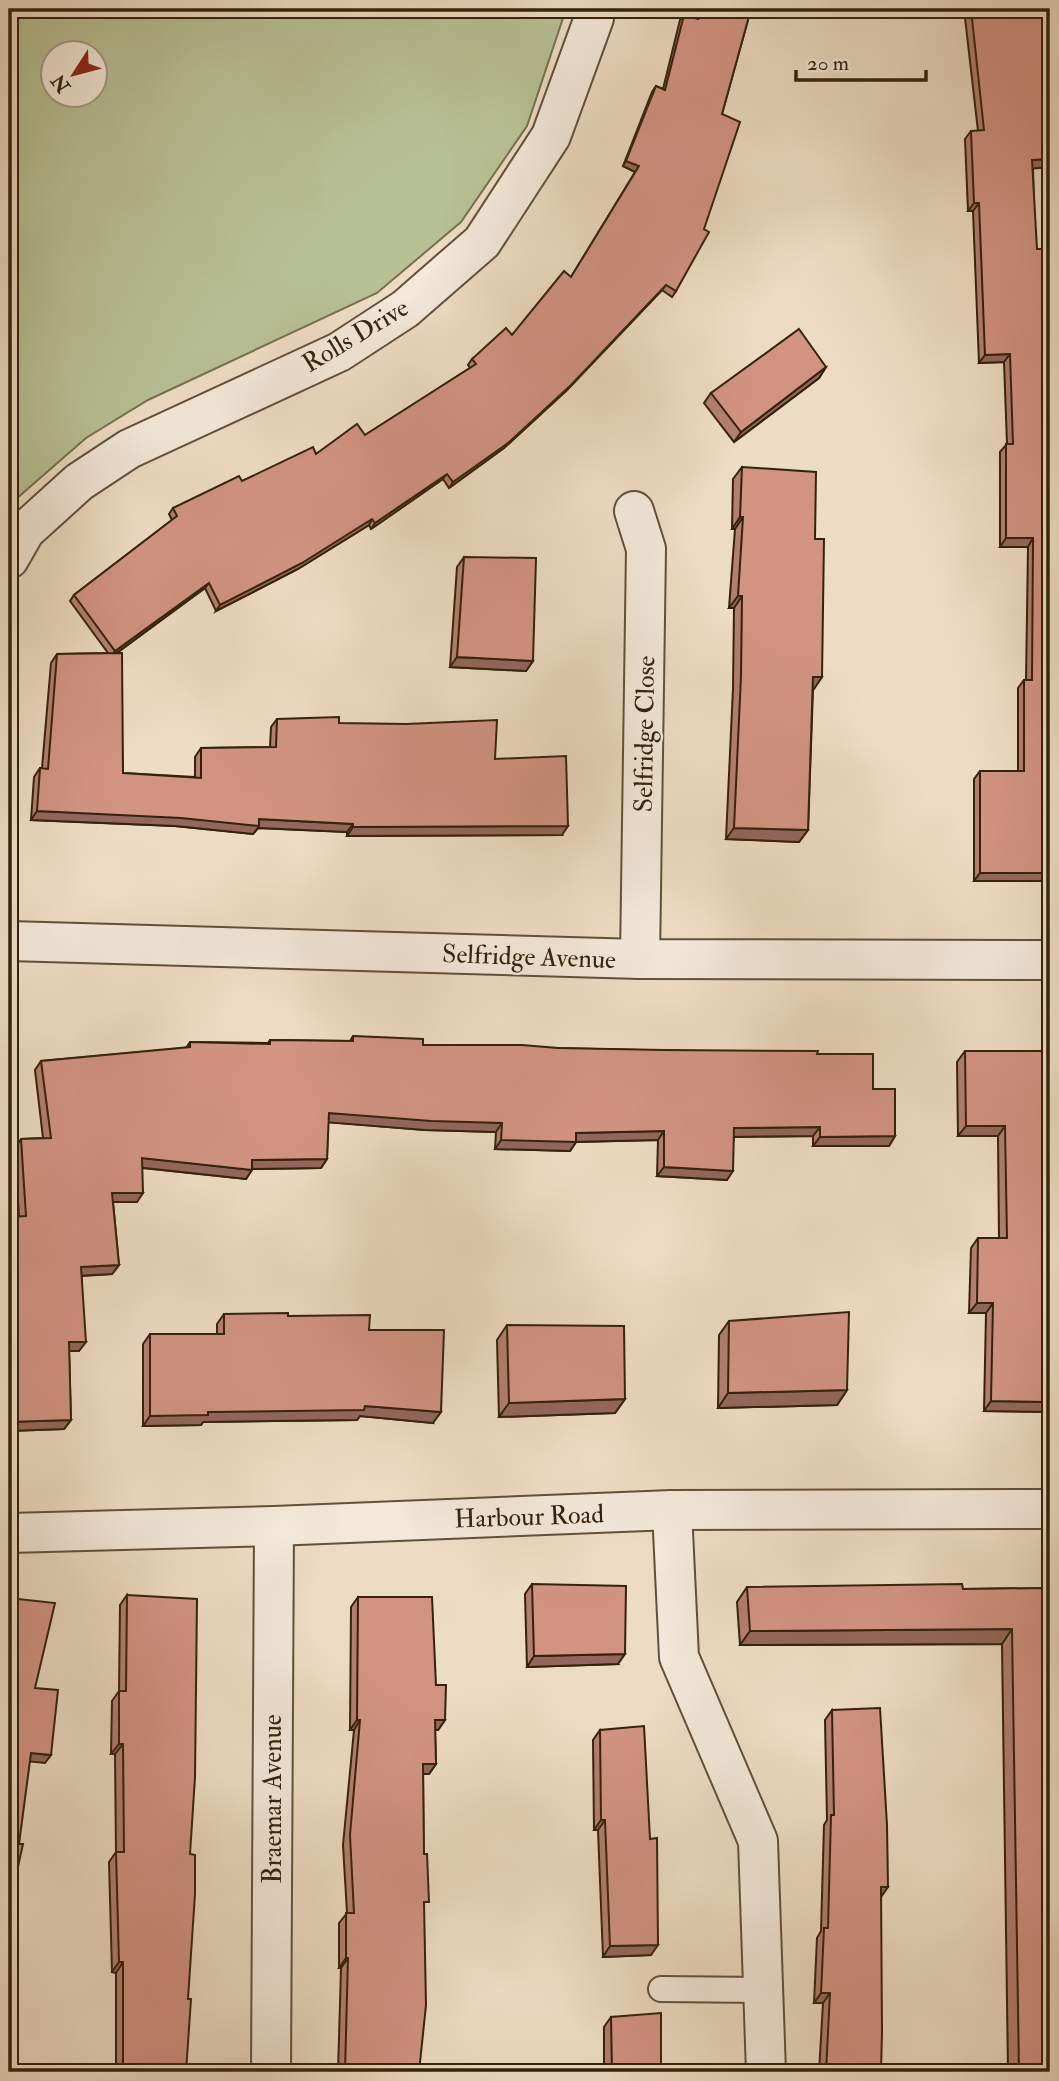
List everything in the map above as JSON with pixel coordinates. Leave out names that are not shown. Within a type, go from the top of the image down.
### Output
[{"type":"street","name":"Rolls Drive","points":[[14,536],[79,482],[129,449],[339,352],[405,309],[482,242],[551,136],[594,18],[594,9]]},
{"type":"street","name":"Selfridge Close","points":[[634,510],[646,549],[640,960]]},
{"type":"street","name":"Selfridge Avenue","points":[[9,941],[640,960],[1050,960]]},
{"type":"street","name":"Harbour Road","points":[[9,1532],[274,1526],[672,1510],[1050,1509]]},
{"type":"street","points":[[672,1510],[680,1657],[758,1841],[766,2072]]},
{"type":"street","name":"Braemar Avenue","points":[[271,2072],[274,1526]]},
{"type":"lane","points":[[661,1989],[763,1990]]},
{"type":"green space","points":[[9,9],[566,9],[527,126],[461,222],[377,293],[148,400],[86,438],[16,499],[9,496]]},
{"type":"building","points":[[697,9],[751,9],[722,114],[740,122],[704,229],[709,232],[676,291],[666,285],[571,385],[508,443],[453,482],[447,474],[375,523],[372,519],[302,563],[220,605],[209,583],[115,651],[74,595],[177,516],[173,508],[239,476],[242,481],[313,447],[316,454],[357,424],[365,435],[476,364],[472,359],[506,328],[512,335],[564,271],[571,277],[639,166],[626,161],[656,86],[665,90],[684,15],[698,19]]},
{"type":"building","points":[[971,9],[1050,9],[1050,159],[1032,160],[1037,249],[1047,249],[1050,285],[1048,873],[980,873],[980,771],[1024,771],[1024,680],[1032,680],[1033,538],[1006,538],[1006,444],[1013,444],[1010,354],[985,355],[979,203],[974,203],[971,131],[984,130]]},
{"type":"building","points":[[799,329],[826,367],[741,432],[711,393]]},
{"type":"building","points":[[742,467],[816,472],[815,539],[824,539],[822,677],[813,677],[808,830],[734,828],[741,676],[742,596],[738,596],[743,517],[740,517]]},
{"type":"building","points":[[464,557],[536,558],[533,661],[457,657]]},
{"type":"building","points":[[122,653],[123,773],[201,778],[201,748],[276,747],[277,719],[339,717],[339,723],[406,724],[497,720],[495,759],[566,756],[568,826],[353,827],[353,824],[259,819],[259,826],[181,818],[37,811],[40,768],[48,769],[57,654]]},
{"type":"building","points":[[353,1036],[423,1039],[423,1045],[873,1054],[873,1089],[895,1089],[895,1136],[820,1137],[820,1127],[734,1128],[733,1171],[664,1167],[664,1131],[576,1133],[576,1142],[501,1140],[502,1123],[431,1121],[329,1113],[327,1159],[252,1160],[252,1170],[142,1158],[143,1193],[112,1193],[119,1265],[81,1267],[86,1342],[69,1342],[71,1420],[9,1422],[9,1289],[14,1288],[10,1217],[26,1216],[21,1139],[51,1138],[41,1061],[190,1047],[190,1042],[270,1044],[270,1040],[353,1041]]},
{"type":"building","points":[[965,1051],[1044,1051],[1044,1089],[1050,1089],[1050,1402],[991,1401],[993,1303],[977,1303],[978,1238],[1007,1238],[1005,1126],[966,1126]]},
{"type":"building","points":[[849,1312],[847,1390],[728,1393],[729,1321]]},
{"type":"building","points":[[288,1313],[288,1316],[370,1315],[369,1330],[444,1330],[441,1412],[365,1406],[364,1410],[208,1412],[208,1415],[150,1416],[150,1334],[224,1334],[224,1314]]},
{"type":"building","points":[[507,1325],[624,1326],[625,1399],[509,1403]]},
{"type":"building","points":[[532,1584],[626,1586],[625,1654],[534,1656]]},
{"type":"building","points":[[962,1584],[963,1589],[1050,1588],[1050,2072],[1019,2072],[1012,1629],[750,1631],[747,1587]]},
{"type":"building","points":[[127,1595],[197,1599],[195,1777],[190,1854],[195,1855],[195,1894],[186,2072],[123,2072],[123,1962],[119,1962],[116,1852],[124,1852],[123,1744],[119,1744],[119,1691],[126,1691]]},
{"type":"building","points":[[358,1597],[432,1597],[436,1685],[446,1685],[445,1720],[435,1720],[436,1764],[423,1764],[424,1854],[427,1854],[429,1902],[424,1902],[426,2005],[419,2072],[345,2072],[348,1958],[346,1913],[354,1913],[350,1835],[360,1720],[357,1720]]},
{"type":"building","points":[[9,1598],[55,1603],[35,1688],[58,1690],[51,1755],[31,1753],[19,1844],[23,1844],[9,1907]]},
{"type":"building","points":[[880,1708],[888,1887],[881,1887],[881,2072],[826,2072],[830,1993],[821,1993],[824,1928],[828,1928],[831,1815],[834,1815],[832,1710]]},
{"type":"building","points":[[644,1726],[650,1839],[657,1838],[658,1945],[610,1946],[605,1820],[601,1820],[600,1730]]},
{"type":"building","points":[[661,2013],[661,2072],[612,2072],[611,2017]]}]
